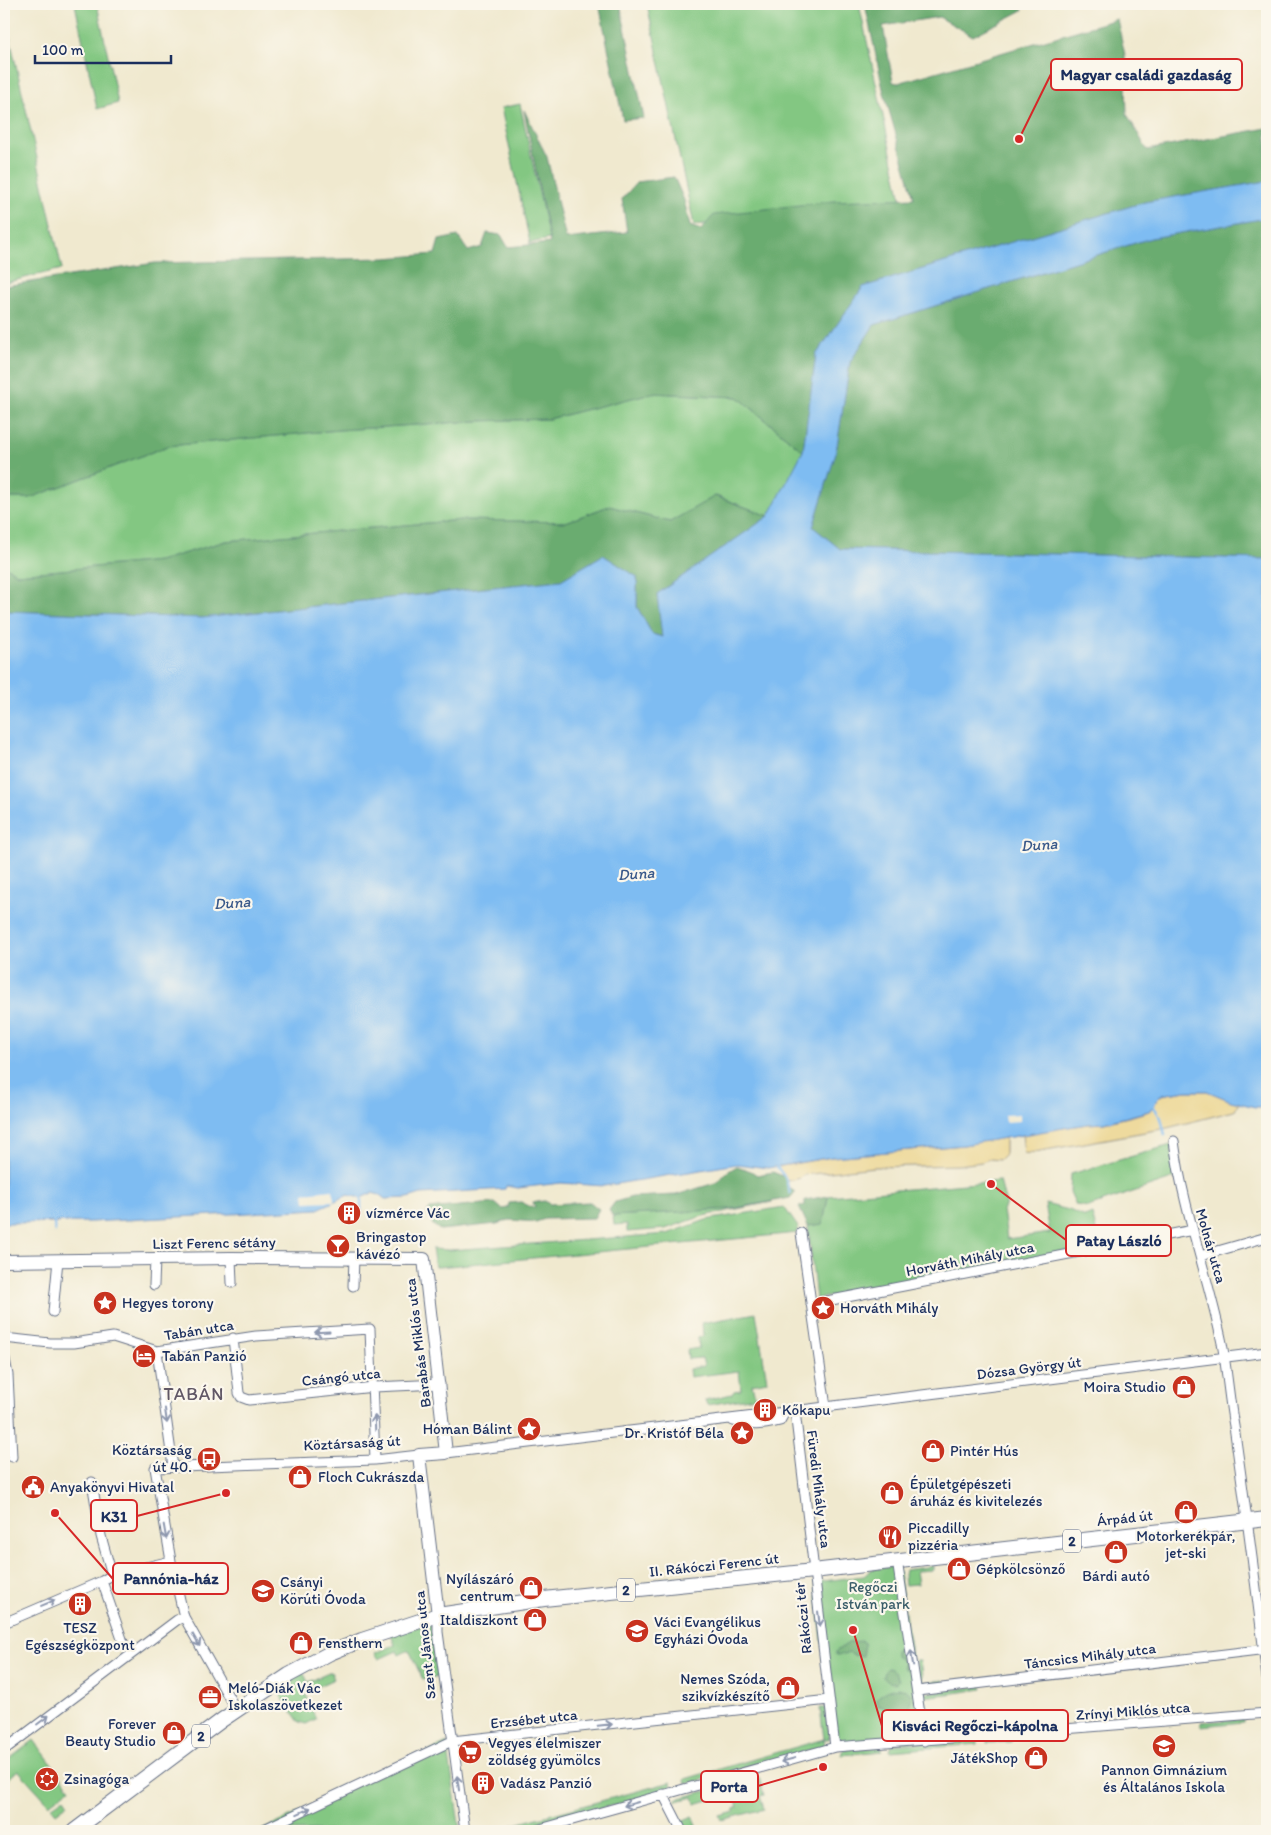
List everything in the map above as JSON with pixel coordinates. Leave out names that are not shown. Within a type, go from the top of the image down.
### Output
[{"type":"main road","name":"Árpád út","points":[[897,1560],[1267,1519]]},
{"type":"main road","name":"Rákóczi tér","points":[[814,1570],[897,1560]]},
{"type":"main road","name":"II. Rákóczi Ferenc út","points":[[438,1615],[544,1599],[814,1570]]},
{"type":"main road","name":"2","points":[[74,1831],[236,1710],[289,1674],[330,1653],[392,1629],[438,1615]]},
{"type":"street","name":"Molnár utca","points":[[1174,1141],[1180,1181],[1215,1312],[1224,1358],[1266,1649],[1267,1678]]},
{"type":"street","name":"Horváth Mihály utca","points":[[811,1304],[1193,1230]]},
{"type":"street","points":[[801,1233],[826,1407]]},
{"type":"street","points":[[1200,1256],[1267,1237]]},
{"type":"street","points":[[231,1258],[232,1283]]},
{"type":"street","name":"Liszt Ferenc sétány","points":[[4,1261],[231,1258],[424,1259]]},
{"type":"street","points":[[353,1286],[354,1258]]},
{"type":"street","name":"Barabás Miklós utca","points":[[424,1259],[440,1384],[446,1453]]},
{"type":"street","points":[[53,1312],[58,1260]]},
{"type":"street","points":[[154,1285],[155,1260]]},
{"type":"street","name":"Tabán utca","points":[[4,1338],[50,1343],[74,1343],[113,1337],[157,1351],[233,1338],[370,1329],[374,1387]]},
{"type":"street","name":"Csángó utca","points":[[233,1338],[239,1393],[245,1399],[253,1400],[374,1387],[440,1384]]},
{"type":"street","points":[[157,1351],[173,1467]]},
{"type":"street","name":"Dózsa György út","points":[[795,1411],[1267,1352]]},
{"type":"street","points":[[4,1354],[8,1375],[12,1457]]},
{"type":"street","points":[[374,1387],[375,1460]]},
{"type":"street","name":"Köztársaság út","points":[[171,1561],[155,1468],[375,1460],[795,1411]]},
{"type":"street","name":"Füredi Mihály utca","points":[[795,1411],[814,1570]]},
{"type":"street","name":"Köztársaság út","points":[[728,1420],[752,1426],[767,1424],[780,1421],[785,1412]]},
{"type":"street","name":"Szent János utca","points":[[419,1455],[438,1615],[438,1632],[464,1831]]},
{"type":"street","points":[[92,1482],[101,1536],[112,1575]]},
{"type":"street","points":[[897,1560],[924,1741]]},
{"type":"street","points":[[4,1623],[112,1575],[171,1561],[184,1617],[236,1710]]},
{"type":"street","name":"Rákóczi tér","points":[[814,1570],[835,1747]]},
{"type":"street","points":[[102,1581],[123,1642]]},
{"type":"street","points":[[4,1746],[184,1617]]},
{"type":"street","name":"Táncsics Mihály utca","points":[[917,1691],[1266,1649]]},
{"type":"street","name":"Erzsébet utca","points":[[260,1831],[452,1741],[829,1700]]},
{"type":"street","name":"Zrínyi Miklós utca","points":[[533,1831],[835,1747],[1267,1714]]},
{"type":"street","points":[[663,1794],[682,1831]]},
{"type":"green space","points":[[75,4],[97,4],[118,103],[97,109]]},
{"type":"green space","points":[[599,4],[620,4],[644,118],[623,120]]},
{"type":"green space","points":[[647,4],[859,4],[902,204],[694,225]]},
{"type":"green space","points":[[865,4],[1021,4],[1023,10],[973,36],[939,17],[883,26],[893,82],[898,83],[1117,19],[1125,55],[1127,114],[1147,150],[1267,128],[1267,181],[1145,202],[863,287],[816,355],[803,451],[738,397],[652,393],[549,419],[476,421],[339,430],[168,446],[30,498],[4,498],[4,286],[155,263],[385,258],[435,254],[439,240],[458,236],[468,251],[482,247],[487,233],[501,235],[508,247],[550,243],[524,110],[547,157],[566,239],[627,232],[622,199],[637,182],[674,177],[684,200],[690,226],[701,230],[714,215],[834,201],[914,198],[883,89]]},
{"type":"green space","points":[[4,12],[62,269],[4,283]]},
{"type":"green space","points":[[520,104],[549,239],[530,243],[501,108]]},
{"type":"green space","points":[[1267,218],[1267,559],[840,549],[813,527],[836,452],[850,362],[874,325],[1151,238]]},
{"type":"green space","points":[[651,393],[738,397],[803,451],[769,516],[716,496],[670,522],[609,506],[566,522],[462,520],[226,541],[159,561],[18,574],[4,566],[4,498],[30,498],[168,446],[339,430],[476,421],[549,419]]},
{"type":"green space","points":[[715,496],[769,516],[657,594],[663,637],[652,634],[637,607],[637,577],[603,555],[561,580],[202,618],[4,611],[4,566],[18,574],[159,561],[226,541],[462,520],[566,522],[609,506],[670,522]]},
{"type":"green space","points":[[1171,1145],[1175,1178],[1088,1207],[1076,1205],[1070,1192],[1071,1174]]},
{"type":"green space","points":[[737,1166],[757,1175],[773,1172],[785,1177],[789,1188],[795,1192],[790,1198],[730,1209],[613,1216],[609,1210],[615,1202],[632,1197],[676,1195],[718,1182],[727,1172]]},
{"type":"green space","points":[[1000,1181],[1006,1204],[1003,1210],[1007,1239],[1050,1233],[1045,1204],[1069,1210],[1085,1217],[1092,1214],[1100,1245],[816,1299],[808,1226],[823,1224],[828,1196]]},
{"type":"green space","points":[[828,1196],[823,1224],[808,1226],[799,1207],[805,1205],[805,1200]]},
{"type":"green space","points":[[545,1201],[550,1204],[590,1202],[599,1209],[594,1218],[545,1219],[536,1222],[510,1220],[497,1224],[440,1230],[433,1225],[427,1213],[430,1209],[495,1203],[502,1209],[508,1208],[509,1203],[521,1202],[535,1207],[533,1202]]},
{"type":"green space","points":[[772,1202],[703,1216],[665,1229],[627,1232],[627,1224],[614,1225],[613,1216],[730,1209]]},
{"type":"green space","points":[[784,1207],[798,1227],[798,1233],[438,1267],[435,1267],[432,1249],[449,1250],[667,1234],[706,1220]]},
{"type":"green space","points":[[756,1313],[767,1381],[752,1384],[755,1397],[707,1405],[705,1400],[741,1390],[739,1371],[690,1377],[689,1369],[704,1366],[702,1358],[688,1359],[687,1350],[699,1348],[698,1338],[703,1336],[702,1323]]},
{"type":"green space","points":[[803,1398],[803,1404],[755,1409],[756,1405]]},
{"type":"green space","name":"Regőczi István park","points":[[898,1566],[924,1741],[835,1747],[815,1582],[864,1576],[872,1569]]},
{"type":"green space","points":[[933,1566],[933,1570],[916,1571],[918,1584],[905,1585],[905,1570]]},
{"type":"green space","points":[[430,1623],[438,1676],[423,1680],[409,1650],[399,1655],[397,1651],[379,1659],[375,1653],[395,1645],[391,1635]]},
{"type":"green space","points":[[906,1640],[911,1667],[904,1669],[903,1660],[895,1656],[895,1651]]},
{"type":"green space","points":[[862,1641],[865,1644],[863,1656],[852,1655],[849,1652],[836,1655],[836,1651],[850,1642]]},
{"type":"green space","points":[[916,1660],[920,1660],[923,1682],[944,1680],[944,1683],[920,1686]]},
{"type":"green space","points":[[888,1668],[895,1672],[899,1680],[898,1682],[890,1682],[883,1677],[884,1672]]},
{"type":"green space","points":[[303,1672],[308,1682],[331,1672],[334,1679],[305,1692],[316,1719],[306,1724],[299,1722],[276,1689]]},
{"type":"green space","points":[[982,1686],[983,1689],[925,1697],[930,1731],[957,1727],[958,1735],[931,1736],[926,1732],[922,1697],[925,1696],[925,1693]]},
{"type":"green space","points":[[898,1688],[906,1690],[911,1694],[910,1706],[901,1715],[885,1717],[882,1713],[885,1710],[883,1706],[878,1706],[876,1700],[886,1691]]},
{"type":"green space","points":[[820,1708],[825,1708],[829,1739],[824,1739]]},
{"type":"green space","points":[[1243,1719],[1243,1722],[1201,1726],[1201,1722]]},
{"type":"green space","points":[[1011,1737],[1011,1742],[987,1743],[988,1738]]},
{"type":"green space","points":[[824,1739],[825,1745],[823,1747],[686,1784],[685,1779]]},
{"type":"green space","points":[[975,1739],[978,1741],[978,1744],[890,1751],[892,1745]]},
{"type":"green space","points":[[34,1740],[70,1788],[49,1804],[18,1770],[4,1783],[4,1763]]},
{"type":"green space","points":[[447,1743],[460,1831],[260,1831]]},
{"type":"green space","points":[[882,1748],[882,1751],[842,1755],[842,1751],[845,1749]]},
{"type":"green space","points":[[759,1777],[764,1795],[760,1796],[764,1809],[722,1820],[720,1816],[735,1812],[734,1809],[738,1807],[735,1796],[731,1797],[729,1794],[695,1804],[693,1797],[677,1801],[676,1799]]},
{"type":"green space","points":[[671,1782],[672,1789],[519,1831],[514,1831],[512,1825]]},
{"type":"green space","points":[[64,1798],[68,1804],[56,1813],[51,1807]]},
{"type":"green space","points":[[693,1816],[699,1831],[686,1831],[681,1821]]},
{"type":"sand","points":[[1186,1091],[1207,1091],[1239,1103],[1234,1111],[1167,1128],[1024,1154],[1022,1134],[1104,1123],[1133,1116],[1149,1111],[1154,1107],[1161,1095]]},
{"type":"sand","points":[[1005,1137],[1005,1154],[999,1160],[989,1159],[982,1162],[959,1165],[874,1167],[803,1175],[800,1178],[787,1181],[777,1167],[832,1157],[964,1145]]},
{"type":"water","name":"Duna","points":[[1267,181],[1267,218],[1151,238],[874,325],[850,362],[836,452],[813,527],[840,549],[1267,559],[1267,1107],[1255,1107],[1231,1101],[1207,1091],[1186,1091],[1161,1095],[1154,1107],[1149,1111],[1104,1123],[1087,1124],[964,1145],[832,1157],[768,1168],[737,1164],[604,1186],[561,1183],[518,1188],[506,1186],[505,1189],[421,1194],[408,1198],[385,1199],[380,1195],[372,1193],[361,1198],[348,1195],[318,1209],[92,1222],[4,1223],[4,611],[202,618],[561,580],[603,555],[637,577],[637,607],[652,634],[662,637],[657,594],[769,516],[803,451],[816,355],[863,287],[1145,202]]},
{"type":"pier","points":[[1020,1114],[1020,1121],[1005,1122],[1004,1115]]},
{"type":"pier","points":[[333,1190],[334,1201],[305,1202],[304,1193]]},
{"type":"waterway","points":[[1154,1107],[1161,1118],[1165,1135]]},
{"type":"waterway","points":[[777,1167],[785,1177],[790,1193]]},
{"type":"waterway","points":[[361,1198],[361,1213]]},
{"type":"waterway","points":[[54,1222],[55,1232]]},
{"type":"place","name":"Magyar családi gazdaság","points":[[1019,139]]},
{"type":"place","name":"Patay László","points":[[991,1184]]},
{"type":"place","name":"vízmérce Vác","points":[[349,1213]]},
{"type":"place","name":"Bringastop kávézó","points":[[338,1246]]},
{"type":"place","name":"Hegyes torony","points":[[105,1303]]},
{"type":"place","name":"Horváth Mihály","points":[[823,1308]]},
{"type":"place","name":"Tabán Panzió","points":[[144,1356]]},
{"type":"place","name":"Moira Studio","points":[[1184,1387]]},
{"type":"place","name":"Kőkapu","points":[[765,1410]]},
{"type":"place","name":"Hóman Bálint","points":[[529,1429]]},
{"type":"place","name":"Dr. Kristóf Béla","points":[[742,1433]]},
{"type":"place","name":"Pintér Hús","points":[[933,1451]]},
{"type":"place","name":"Köztársaság út 40.","points":[[209,1459]]},
{"type":"place","name":"Floch Cukrászda","points":[[300,1477]]},
{"type":"place","name":"Anyakönyvi Hivatal","points":[[33,1487]]},
{"type":"place","name":"K31","points":[[226,1493]]},
{"type":"place","name":"Épületgépészeti áruház és kivitelezés","points":[[892,1493]]},
{"type":"place","name":"Motorkerékpár, jet-ski","points":[[1186,1512]]},
{"type":"place","name":"Pannónia-ház","points":[[55,1513]]},
{"type":"place","name":"Piccadilly pizzéria","points":[[890,1537]]},
{"type":"place","name":"Bárdi autó","points":[[1116,1552]]},
{"type":"place","name":"Gépkölcsönző","points":[[959,1569]]},
{"type":"place","name":"Nyílászáró centrum","points":[[531,1588]]},
{"type":"place","name":"Csányi Körúti Óvoda","points":[[263,1591]]},
{"type":"place","name":"TESZ Egészségközpont","points":[[80,1604]]},
{"type":"place","name":"Italdiszkont","points":[[535,1620]]},
{"type":"place","name":"Kisváci Regőczi-kápolna","points":[[853,1630]]},
{"type":"place","name":"Váci Evangélikus Egyházi Óvoda","points":[[637,1631]]},
{"type":"place","name":"Fensthern","points":[[301,1643]]},
{"type":"place","name":"Nemes Szóda, szikvízkészítő","points":[[788,1688]]},
{"type":"place","name":"Meló-Diák Vác Iskolaszövetkezet","points":[[210,1697]]},
{"type":"place","name":"Forever Beauty Studio","points":[[174,1733]]},
{"type":"place","name":"Pannon Gimnázium és Általános Iskola","points":[[1164,1746]]},
{"type":"place","name":"Vegyes élelmiszer zöldség gyümölcs","points":[[470,1752]]},
{"type":"place","name":"JátékShop","points":[[1036,1758]]},
{"type":"place","name":"Porta","points":[[823,1767]]},
{"type":"place","name":"Zsinagóga","points":[[47,1779]]},
{"type":"place","name":"Vadász Panzió","points":[[483,1783]]},
{"type":"district","name":"TABÁN","points":[[194,1394]]}]
